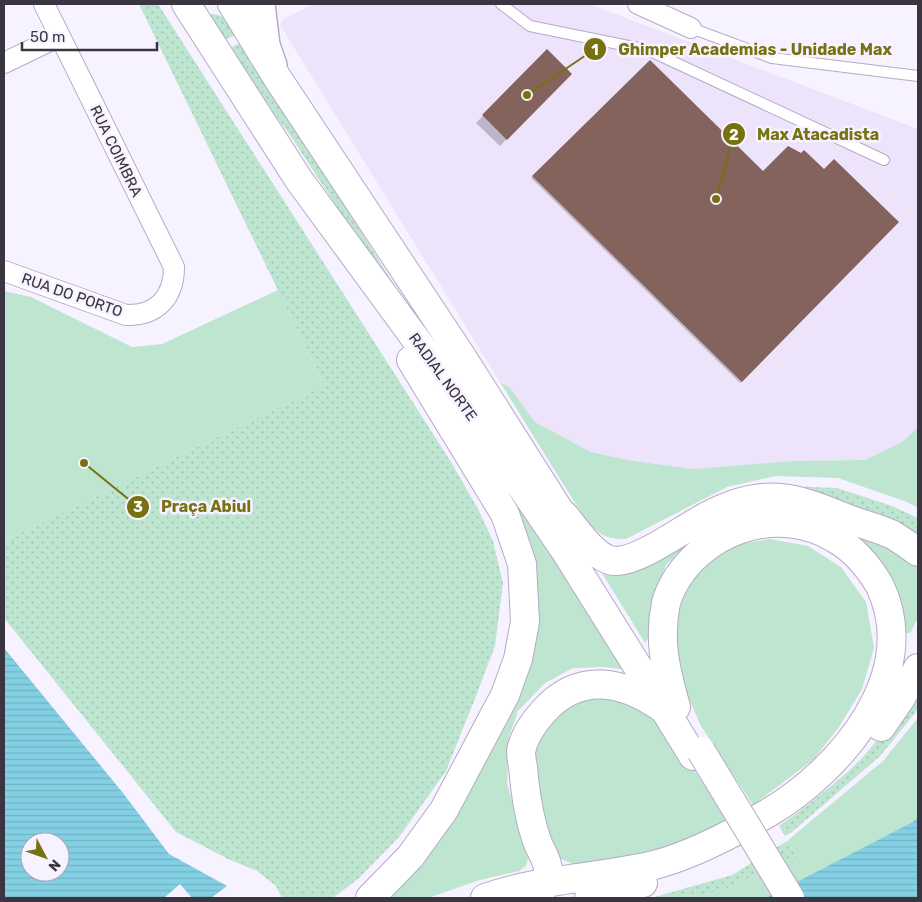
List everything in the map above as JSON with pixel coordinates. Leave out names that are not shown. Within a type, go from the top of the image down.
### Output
[{"type":"main road","name":"RADIAL NORTE","points":[[186,4],[299,180],[489,439],[671,710]]},
{"type":"main road","points":[[204,4],[211,7],[238,5]]},
{"type":"main road","name":"RADIAL NORTE","points":[[238,5],[278,79],[462,357],[561,512],[697,754]]},
{"type":"main road","points":[[299,180],[506,514],[522,564],[525,622],[518,660],[505,695],[444,810],[410,857],[370,898]]},
{"type":"main road","points":[[561,512],[594,551],[617,561],[638,555],[718,510],[735,503],[764,498],[788,498],[808,503],[892,535],[918,552]]},
{"type":"main road","points":[[584,888],[653,866],[723,838],[778,806],[800,790],[844,751],[871,715],[884,692],[892,665],[895,640],[892,615],[886,598],[867,566],[835,538],[816,529],[794,523],[753,524],[715,540],[685,566],[666,602],[663,656],[671,710]]},
{"type":"main road","points":[[485,898],[499,893],[584,888],[671,876],[718,858],[786,818],[826,787],[866,748],[901,698],[918,668]]},
{"type":"main road","points":[[540,891],[548,868],[537,841],[524,784],[521,752],[532,724],[551,703],[570,689],[593,685],[617,685],[645,696],[671,710]]},
{"type":"main road","points":[[697,754],[777,898]]},
{"type":"main road","points":[[697,754],[790,898]]},
{"type":"main road","points":[[537,841],[560,870],[584,888]]},
{"type":"street","name":"RUA COIMBRA","points":[[44,4],[174,267],[174,281],[165,299]]},
{"type":"street","name":"RADIAL NORTE","points":[[262,4],[267,45],[278,79]]},
{"type":"street","points":[[638,4],[691,28]]},
{"type":"street","points":[[4,63],[60,36]]},
{"type":"street","name":"RUA DO PORTO","points":[[4,271],[126,315],[140,315],[158,306],[165,299]]},
{"type":"lane","points":[[501,4],[530,26],[648,50],[884,160]]},
{"type":"lane","points":[[691,28],[772,58],[918,76]]},
{"type":"shaded area","points":[[313,4],[589,4],[918,129],[918,427],[902,442],[865,460],[794,461],[692,469],[627,460],[591,452],[535,422],[504,383],[500,382],[280,25],[284,19]]},
{"type":"green space","points":[[139,4],[158,4],[451,462],[478,509],[493,541],[503,583],[495,646],[446,771],[399,837],[359,878],[333,898],[282,898],[276,886],[257,871],[228,859],[176,832],[4,618],[4,541],[324,385]]},
{"type":"green space","points":[[208,14],[219,15],[225,19],[235,35],[220,42]]},
{"type":"green space","points":[[242,42],[408,307],[405,311],[290,135],[226,50]]},
{"type":"green space","points":[[278,290],[324,385],[4,541],[4,291],[31,297],[132,347],[162,344]]},
{"type":"green space","points":[[500,382],[509,387],[535,422],[591,452],[627,460],[692,469],[794,461],[865,460],[902,442],[918,427],[918,508],[907,502],[838,478],[775,476],[727,487],[626,539],[607,537],[598,532],[585,519]]},
{"type":"green space","points":[[459,408],[627,670],[605,667],[573,668],[545,683],[518,711],[509,737],[507,783],[528,858],[526,866],[519,871],[480,880],[428,898],[377,898],[532,630]]},
{"type":"green space","points":[[783,486],[837,488],[892,506],[918,518],[918,539]]},
{"type":"green space","points":[[753,507],[779,507],[817,515],[904,551],[918,563],[918,618],[910,633],[904,633],[895,592],[876,562],[847,535],[816,519],[780,510],[746,512],[713,525],[687,544],[666,565],[653,599],[648,639],[645,643],[597,565],[598,563],[609,569],[635,566],[664,552],[706,525]]},
{"type":"green space","points":[[770,539],[808,546],[841,567],[866,602],[874,648],[862,689],[839,727],[814,759],[753,805],[701,726],[679,676],[674,640],[676,602],[698,569],[734,545]]},
{"type":"green space","points":[[918,681],[918,709],[879,757],[785,836],[779,826],[822,794],[862,758]]},
{"type":"green space","points":[[616,693],[666,725],[728,823],[672,848],[580,867],[559,858],[534,804],[534,742],[565,702]]},
{"type":"green space","points":[[918,718],[918,898],[696,898],[799,860],[787,841],[883,761]]},
{"type":"green space","points":[[787,841],[799,860],[696,898],[651,898],[732,875]]},
{"type":"water","points":[[4,648],[123,793],[169,854],[227,886],[211,898],[192,898],[180,884],[164,898],[4,898]]},
{"type":"water","points":[[918,817],[918,898],[766,898],[913,822]]},
{"type":"building","points":[[547,49],[572,74],[507,140],[482,115]]},
{"type":"building","points":[[650,60],[763,171],[788,146],[801,153],[804,150],[824,169],[834,159],[899,222],[742,382],[532,176]]},
{"type":"place","name":"Ghimper Academias - Unidade Max","points":[[527,95]]},
{"type":"place","name":"Max Atacadista","points":[[716,199]]},
{"type":"place","name":"Praça Abiul","points":[[84,463]]}]
